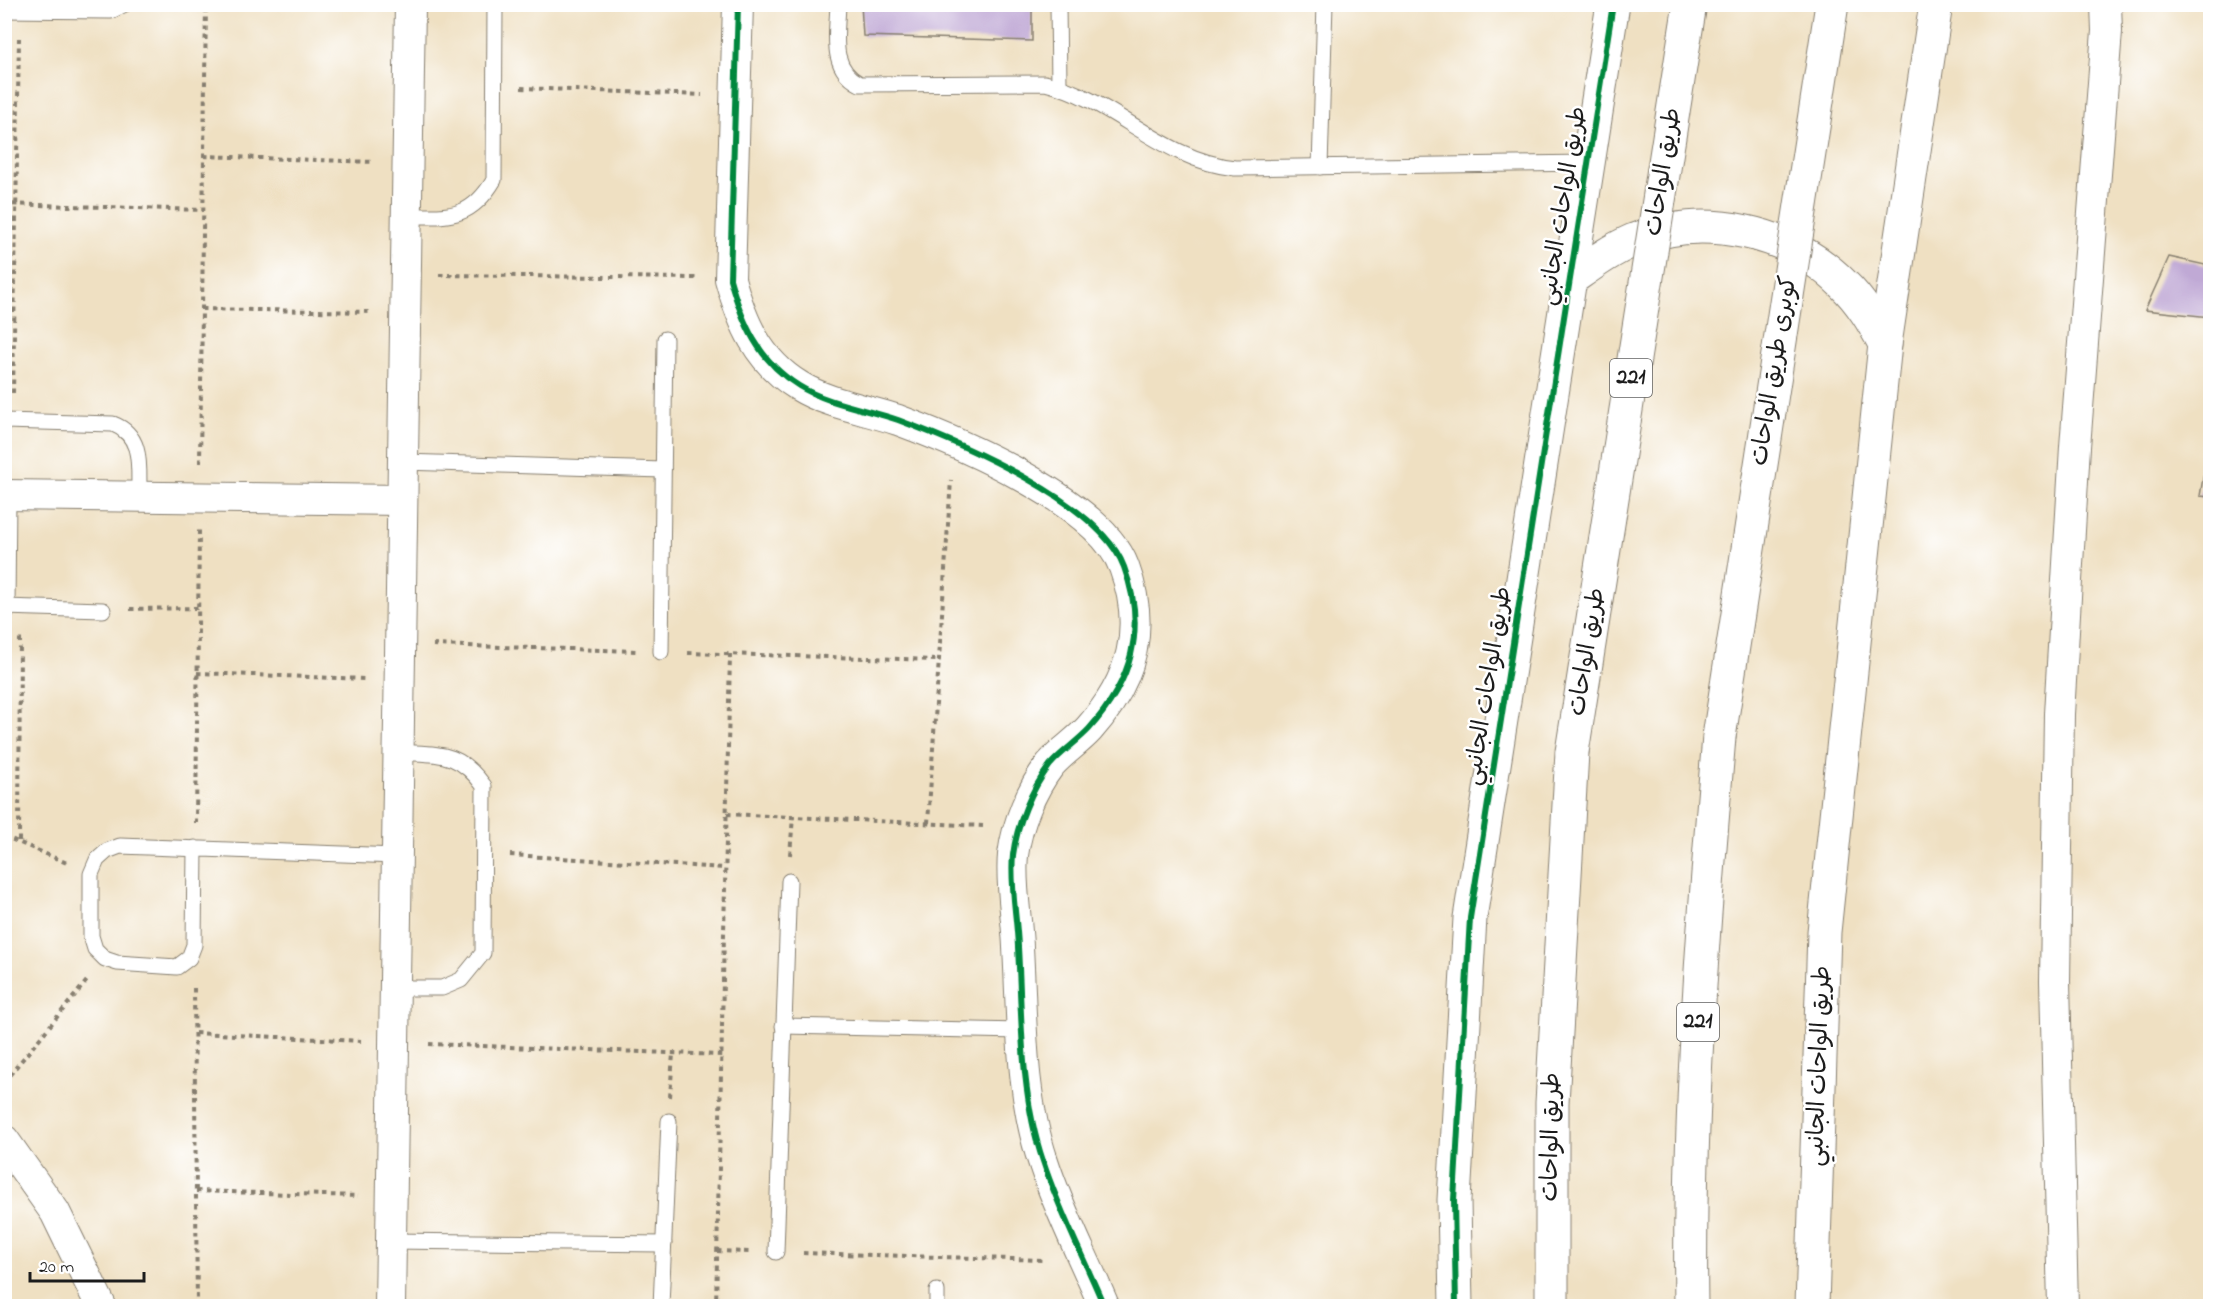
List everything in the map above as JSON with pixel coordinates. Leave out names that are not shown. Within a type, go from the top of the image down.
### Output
[{"type":"main road","name":"طريق الواحات الجانبي","points":[[1456,1306],[1454,1200],[1470,918],[1572,278],[1613,4]]},
{"type":"main road","name":"طريق الواحات","points":[[1552,1306],[1552,1103],[1572,752],[1690,4]]},
{"type":"main road","name":"كوبرى طريق الواحات","points":[[1691,1306],[1694,1100],[1702,945],[1719,737],[1832,4]]},
{"type":"main road","name":"طريق الواحات الجانبي","points":[[1812,1306],[1824,932],[1885,344],[1936,4]]},
{"type":"main road","points":[[1572,278],[1602,256],[1644,237],[1671,230],[1708,227],[1746,231],[1781,242],[1814,260],[1843,283],[1866,311],[1885,344]]},
{"type":"street","points":[[390,1306],[410,4]]},
{"type":"street","points":[[738,4],[730,279],[741,321],[765,358],[798,386],[954,443],[1035,485],[1097,526],[1123,564],[1136,608],[1133,653],[1116,695],[1087,731],[1051,764],[1025,808],[1013,857],[1021,1030],[1029,1095],[1042,1159],[1104,1306]]},
{"type":"street","points":[[2063,1306],[2055,981],[2059,714],[2075,447],[2107,31],[2106,4]]},
{"type":"street","points":[[6,495],[402,500]]},
{"type":"street","points":[[4,1140],[55,1212],[91,1299]]},
{"type":"lane","points":[[12,10],[111,11],[126,4]]},
{"type":"lane","points":[[407,216],[454,216],[483,198],[494,180],[495,4]]},
{"type":"lane","points":[[838,4],[836,57],[849,78],[860,84],[1045,82],[1059,86],[1188,158],[1211,165],[1234,168],[1589,163]]},
{"type":"lane","points":[[1058,4],[1059,86]]},
{"type":"lane","points":[[1320,167],[1325,4]]},
{"type":"lane","points":[[661,652],[665,339]]},
{"type":"lane","points":[[8,421],[113,424],[124,428],[137,445],[139,497]]},
{"type":"lane","points":[[403,462],[663,470]]},
{"type":"lane","points":[[6,495],[11,608],[103,610]]},
{"type":"lane","points":[[395,988],[442,988],[461,980],[483,953],[484,786],[463,761],[445,756],[398,752]]},
{"type":"lane","points":[[195,848],[194,945],[189,958],[177,967],[117,963],[105,959],[95,949],[91,936],[91,874],[97,860],[107,851],[120,846],[195,848],[397,856]]},
{"type":"lane","points":[[776,1252],[789,881]]},
{"type":"lane","points":[[783,1026],[1021,1030]]},
{"type":"lane","points":[[661,1306],[669,1121]]},
{"type":"lane","points":[[391,1241],[664,1244]]},
{"type":"path","points":[[195,848],[206,4]]},
{"type":"path","points":[[8,421],[16,205],[12,10]]},
{"type":"path","points":[[495,87],[736,97]]},
{"type":"path","points":[[204,156],[408,163]]},
{"type":"path","points":[[4,204],[204,210]]},
{"type":"path","points":[[406,275],[730,279]]},
{"type":"path","points":[[202,309],[405,312]]},
{"type":"path","points":[[928,823],[954,443]]},
{"type":"path","points":[[11,608],[19,841]]},
{"type":"path","points":[[103,610],[198,608]]},
{"type":"path","points":[[716,1306],[730,654]]},
{"type":"path","points":[[197,673],[399,680]]},
{"type":"path","points":[[727,814],[1020,828]]},
{"type":"path","points":[[789,881],[793,816]]},
{"type":"path","points":[[4,836],[91,874]]},
{"type":"path","points":[[483,854],[725,867]]},
{"type":"path","points":[[194,945],[197,1306]]},
{"type":"path","points":[[4,1082],[105,959]]},
{"type":"path","points":[[195,1033],[722,1055]]},
{"type":"path","points":[[669,1121],[673,1053]]},
{"type":"path","points":[[196,1191],[392,1198]]},
{"type":"path","points":[[717,1251],[1084,1260]]},
{"type":"building","points":[[861,4],[1032,4],[1032,41],[863,36]]},
{"type":"building","points":[[2169,257],[2210,266],[2210,317],[2145,310]]},
{"type":"building","points":[[2208,449],[2210,449],[2210,497],[2200,496]]},
{"type":"cycle path","points":[[738,4],[730,279],[746,325],[762,352],[785,376],[810,392],[925,430],[990,459],[1058,498],[1087,520],[1110,543],[1124,567],[1131,590],[1134,633],[1125,673],[1104,711],[1089,729],[1050,765],[1037,785],[1018,831],[1012,866],[1023,1055],[1035,1135],[1049,1180],[1104,1306]]},
{"type":"cycle path","points":[[1456,1306],[1454,1200],[1470,918],[1613,4]]}]
